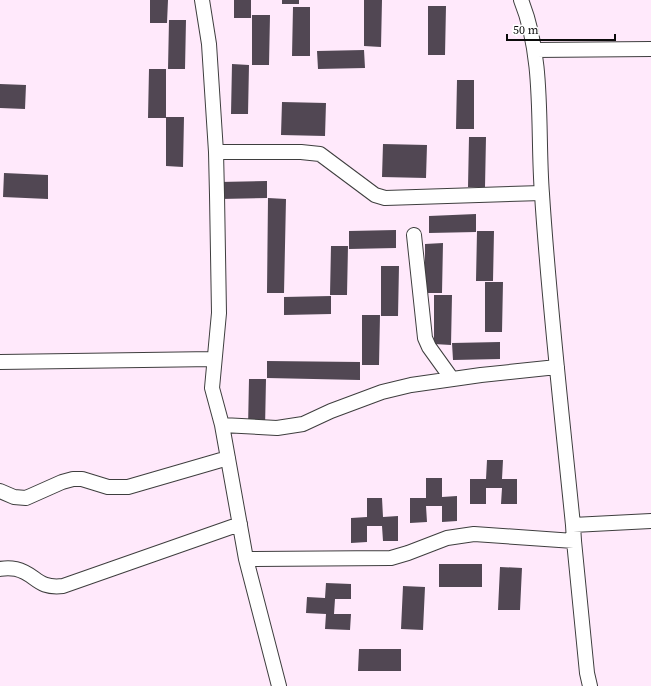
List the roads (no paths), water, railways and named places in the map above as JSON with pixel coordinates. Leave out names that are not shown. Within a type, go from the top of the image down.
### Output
[{"type":"street","points":[[202,0],[209,44],[216,152],[219,312],[212,388],[222,425],[246,559],[279,686]]},
{"type":"street","points":[[521,0],[527,14],[535,50],[542,193],[557,367],[589,679],[596,686]]},
{"type":"street","points":[[535,50],[651,49]]},
{"type":"street","points":[[216,152],[301,152],[320,154],[375,195],[385,198],[542,193]]},
{"type":"street","points":[[414,235],[425,338],[429,347],[452,379]]},
{"type":"street","points":[[0,362],[214,359]]},
{"type":"street","points":[[222,425],[277,428],[304,424],[331,411],[382,392],[411,385],[481,374],[557,367]]},
{"type":"street","points":[[0,491],[14,497],[26,498],[62,482],[73,479],[82,479],[108,486],[128,487],[228,458]]},
{"type":"street","points":[[573,525],[651,521]]},
{"type":"street","points":[[0,569],[15,568],[42,585],[53,588],[63,586],[240,524]]},
{"type":"street","points":[[246,559],[391,558],[447,538],[474,534],[574,541]]}]
